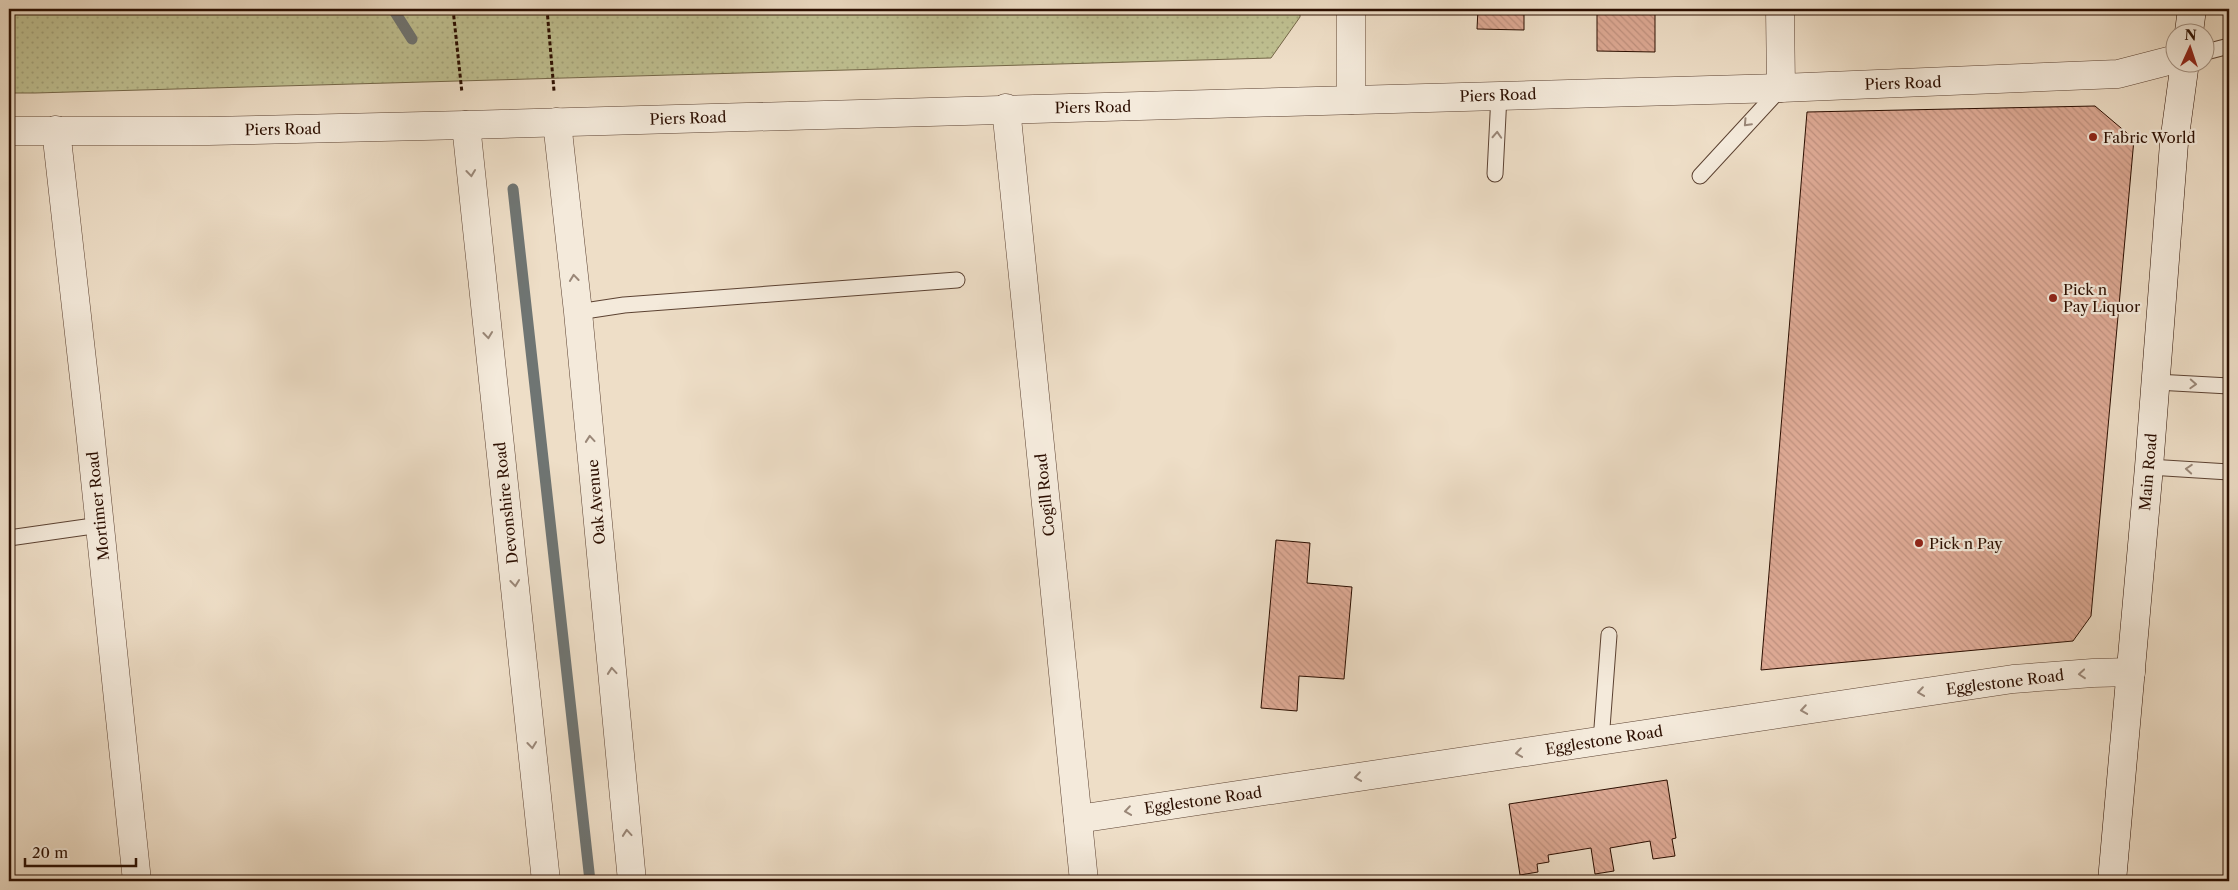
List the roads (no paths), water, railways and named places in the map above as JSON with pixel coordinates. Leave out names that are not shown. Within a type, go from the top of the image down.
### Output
[{"type":"street","points":[[1351,9],[1351,100]]},
{"type":"street","points":[[1780,9],[1781,88]]},
{"type":"street","points":[[2190,22],[2192,9]]},
{"type":"street","name":"Piers Road","points":[[9,131],[208,131],[466,125],[556,109],[1006,108],[1781,88],[2118,74],[2166,62]]},
{"type":"street","name":"Main Road","points":[[2112,881],[2149,467],[2174,144],[2184,72]]},
{"type":"street","name":"Cogill Road","points":[[1006,108],[1084,881]]},
{"type":"street","name":"Oak Avenue","points":[[556,109],[578,312],[632,881]]},
{"type":"street","name":"Devonshire Road","points":[[466,125],[546,881]]},
{"type":"street","name":"Mortimer Road","points":[[56,130],[138,881]]},
{"type":"street","name":"Egglestone Road","points":[[1078,818],[2013,679],[2131,672]]},
{"type":"lane","points":[[2216,49],[2229,46]]},
{"type":"lane","points":[[1700,176],[1781,88]]},
{"type":"lane","points":[[1495,174],[1500,95]]},
{"type":"lane","points":[[578,312],[624,305],[957,280]]},
{"type":"lane","points":[[2156,382],[2229,386]]},
{"type":"lane","points":[[2149,467],[2229,472]]},
{"type":"lane","points":[[9,538],[100,525]]},
{"type":"lane","points":[[1602,741],[1608,635]]},
{"type":"waterway","points":[[393,9],[412,39]]},
{"type":"waterway","points":[[513,189],[590,881]]},
{"type":"place","name":"Fabric World","points":[[2093,137]]},
{"type":"place","name":"Pick n Pay Liquor","points":[[2053,298]]},
{"type":"place","name":"Pick n Pay","points":[[1919,543]]}]
